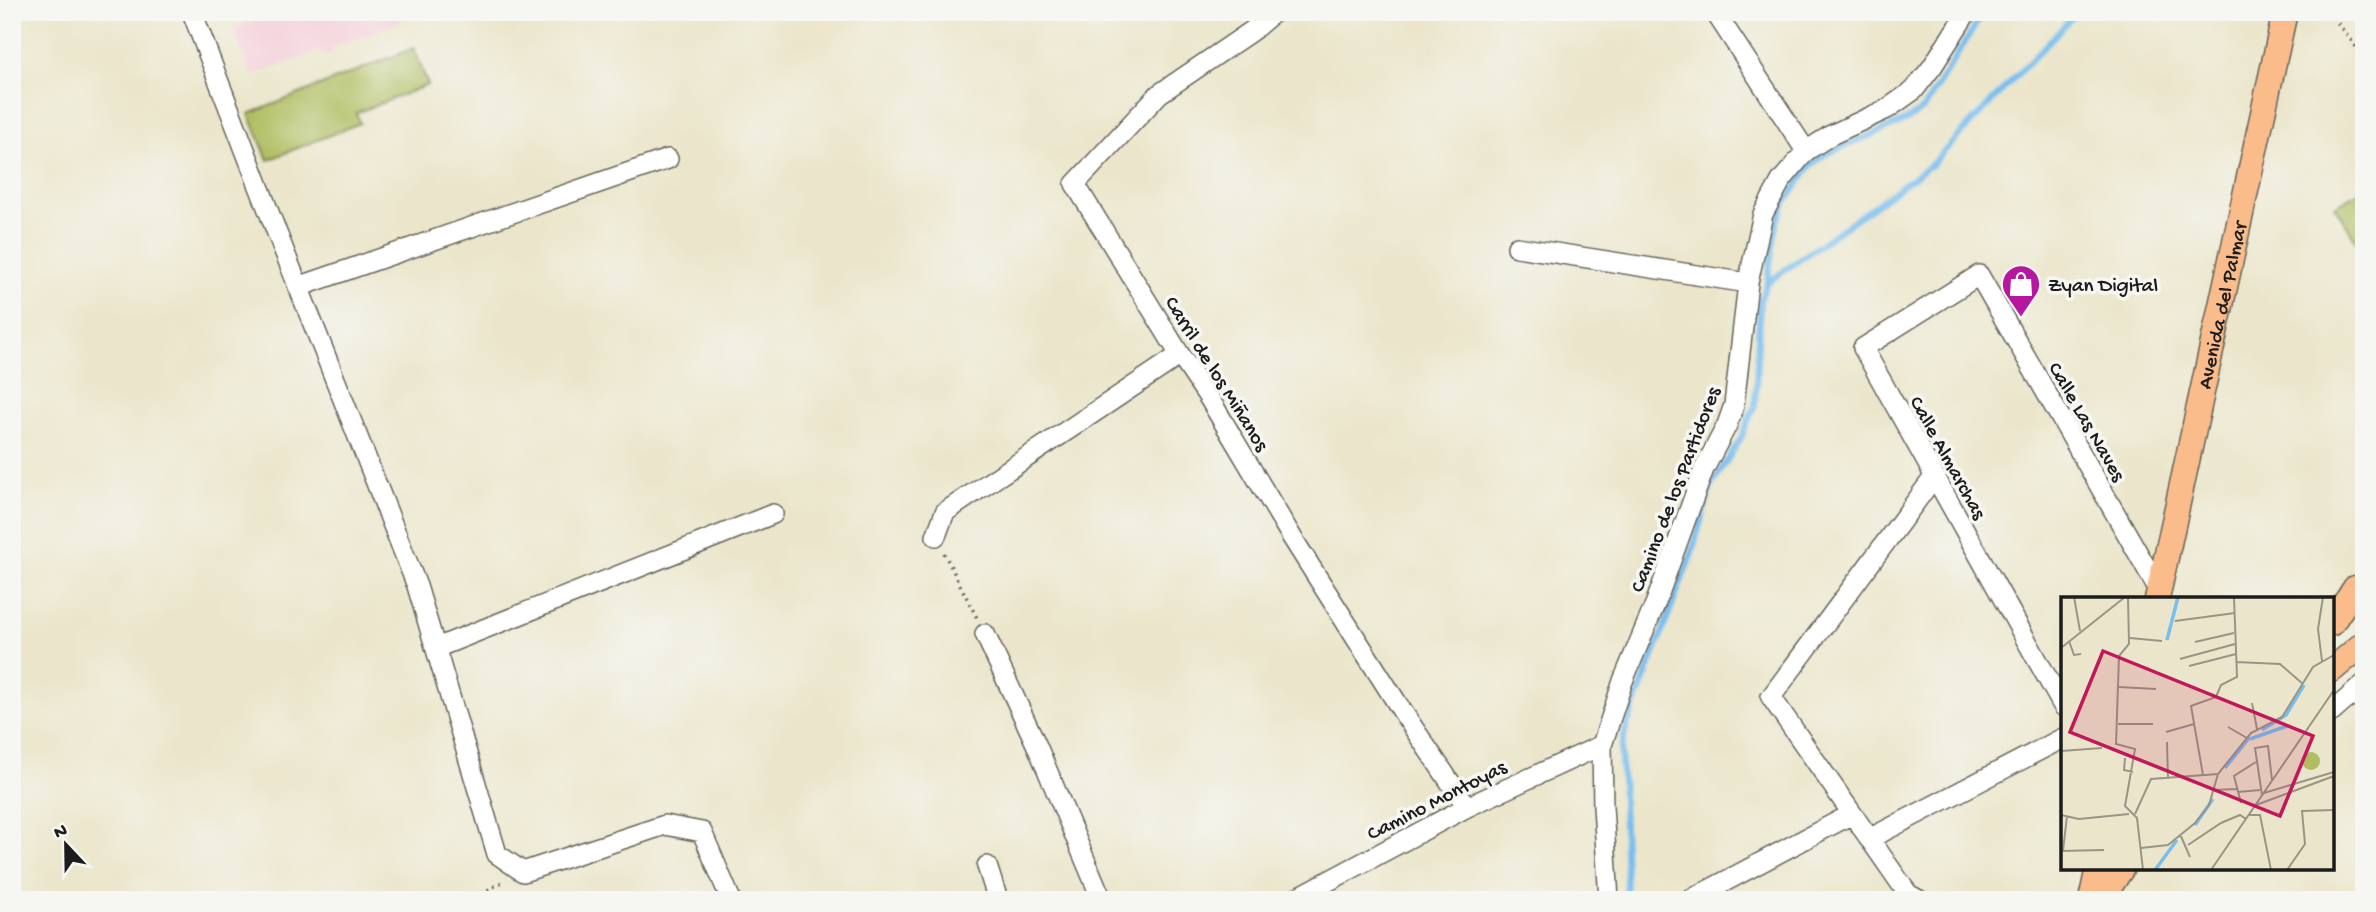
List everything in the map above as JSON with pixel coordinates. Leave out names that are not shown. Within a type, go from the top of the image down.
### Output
[{"type":"main road","name":"Avenida del Palmar","points":[[2158,594],[2285,12]]},
{"type":"main road","points":[[2334,606],[2359,584]]},
{"type":"main road","points":[[2334,620],[2359,584]]},
{"type":"main road","points":[[2334,669],[2364,643]]},
{"type":"main road","points":[[2091,900],[2098,870]]},
{"type":"main road","points":[[2101,900],[2121,870]]},
{"type":"street","points":[[192,12],[417,586],[497,855],[523,872],[665,825],[702,832],[731,900]]},
{"type":"street","name":"Carril de los Miñanos","points":[[1273,12],[1253,30],[1159,94],[1075,184],[1209,398],[1304,558],[1404,714],[1468,807]]},
{"type":"street","points":[[1716,12],[1807,151]]},
{"type":"street","name":"Camino de los Partidores","points":[[1609,900],[1602,745],[1612,711],[1656,602],[1704,469],[1727,425],[1734,405],[1748,283],[1763,214],[1781,181],[1807,151],[1831,135],[1888,109],[1914,90],[1967,12]]},
{"type":"street","points":[[298,287],[668,159]]},
{"type":"street","points":[[1517,247],[1748,283]]},
{"type":"street","name":"Calle Las Naves","points":[[1979,275],[2158,594]]},
{"type":"street","name":"Calle Almarchas","points":[[1979,275],[1863,348],[2061,702]]},
{"type":"street","points":[[936,536],[945,512],[1180,355]]},
{"type":"street","points":[[1919,900],[1908,894],[1771,697],[1934,477]]},
{"type":"street","points":[[436,648],[773,514]]},
{"type":"street","points":[[985,634],[1037,746],[1102,900]]},
{"type":"street","points":[[2334,670],[2364,653]]},
{"type":"street","points":[[2334,710],[2364,684]]},
{"type":"street","points":[[1870,839],[2061,739]]},
{"type":"street","name":"Camino Montoyas","points":[[1293,900],[1468,807],[1602,745]]},
{"type":"street","points":[[1690,900],[1852,814]]},
{"type":"street","points":[[987,866],[998,900]]},
{"type":"path","points":[[2329,12],[2364,57]]},
{"type":"path","points":[[936,536],[985,634]]},
{"type":"path","points":[[469,900],[523,872]]},
{"type":"shaded area","points":[[280,12],[397,12],[401,22],[331,48],[333,53],[323,56],[321,51],[251,76],[234,29]]},
{"type":"green space","points":[[414,48],[428,85],[356,113],[360,123],[268,160],[249,114]]},
{"type":"green space","points":[[2364,189],[2364,254],[2335,206]]},
{"type":"waterway","points":[[1627,900],[1621,751],[1626,728],[1691,556],[1711,486],[1741,438],[1755,405],[1760,300],[1767,283],[1777,221],[1786,201],[1811,165],[1824,155],[1907,120],[1923,109],[1984,12]]},
{"type":"waterway","points":[[1767,283],[1932,164],[2077,12]]},
{"type":"place","name":"Zyan Digital","points":[[2021,318]]}]
